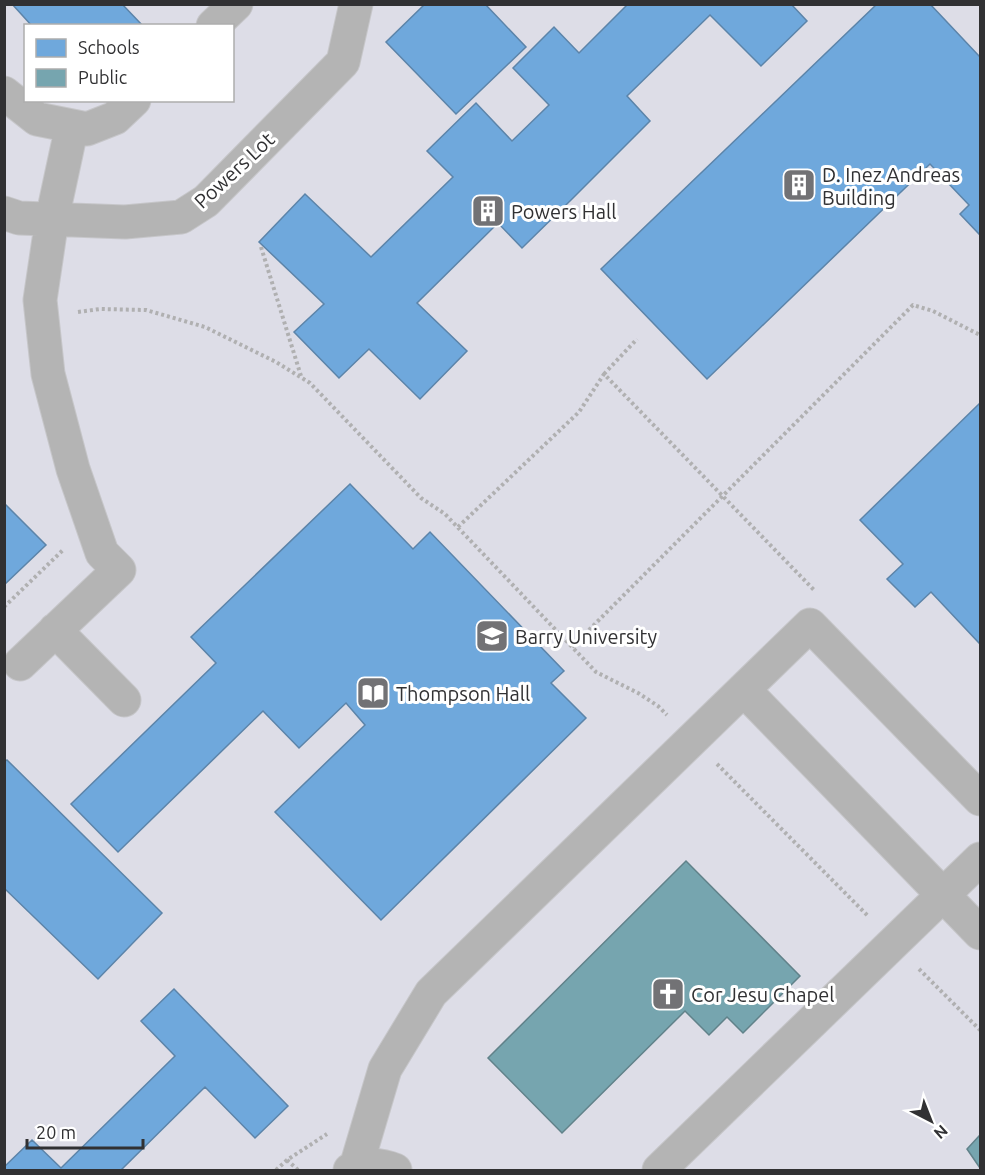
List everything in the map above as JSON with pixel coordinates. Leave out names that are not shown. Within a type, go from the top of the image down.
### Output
[{"type":"lane","points":[[215,24],[236,4]]},
{"type":"lane","name":"Powers Lot","points":[[4,213],[19,218],[125,222],[181,217],[206,201],[343,62],[356,4]]},
{"type":"lane","points":[[4,93],[37,119],[87,129],[115,118],[132,102]]},
{"type":"lane","points":[[20,664],[119,570],[102,553],[73,469],[48,374],[41,316],[40,300],[52,219],[72,126]]},
{"type":"lane","points":[[395,1170],[383,1165],[353,1169],[385,1069],[431,993],[744,690],[815,610],[981,799]]},
{"type":"lane","points":[[55,630],[124,700]]},
{"type":"lane","points":[[744,690],[981,933]]},
{"type":"lane","points":[[659,1170],[981,859]]},
{"type":"path","points":[[261,247],[301,377]]},
{"type":"path","points":[[572,647],[913,305],[933,311],[981,335]]},
{"type":"path","points":[[41,316],[100,309],[146,310],[205,327],[276,362],[310,383],[422,498],[445,514],[458,527],[596,672],[658,706],[981,1030]]},
{"type":"path","points":[[458,527],[579,412],[603,374],[637,339]]},
{"type":"path","points":[[603,374],[723,496],[815,610]]},
{"type":"path","points":[[4,607],[91,522]]},
{"type":"path","points":[[287,1160],[298,1170]]},
{"type":"shaded area","name":"Barry University","points":[[5,5],[980,5],[980,1170],[5,1170]]},
{"type":"building: Schools","points":[[12,4],[122,4],[141,24],[30,24]]},
{"type":"building: Schools","points":[[425,4],[485,4],[526,47],[456,114],[386,42]]},
{"type":"building: Schools","name":"Powers Hall","points":[[628,4],[791,4],[807,21],[761,66],[710,15],[627,96],[650,121],[571,200],[522,248],[498,223],[417,303],[467,351],[420,399],[369,349],[339,378],[294,332],[324,304],[259,242],[305,194],[371,257],[453,177],[427,151],[476,103],[512,141],[549,105],[513,68],[554,27],[579,53]]},
{"type":"building: Schools","name":"D. Inez Andreas Building","points":[[877,4],[930,4],[980,57],[980,235],[960,214],[969,205],[930,164],[707,379],[601,269]]},
{"type":"building: Schools","points":[[980,403],[980,644],[931,592],[915,607],[887,579],[903,564],[860,520]]},
{"type":"building: Schools","name":"Thompson Hall","points":[[350,484],[413,549],[430,532],[564,671],[551,683],[586,718],[381,920],[275,812],[365,725],[346,703],[299,748],[263,711],[118,852],[71,804],[216,663],[191,637]]},
{"type":"building: Schools","points":[[4,503],[46,545],[4,585]]},
{"type":"building: Schools","points":[[7,760],[162,913],[98,979],[4,888],[4,762]]},
{"type":"building: Schools","points":[[174,989],[288,1106],[255,1138],[205,1087],[121,1170],[4,1170],[4,1167],[32,1140],[61,1168],[175,1056],[141,1021]]},
{"type":"building: Public","name":"Cor Jesu Chapel","points":[[686,861],[800,976],[743,1033],[727,1017],[709,1035],[685,1011],[562,1133],[488,1058]]},
{"type":"building: Public","points":[[980,1135],[980,1168],[967,1149]]},
{"type":"place","name":"D. Inez Andreas Building","points":[[799,185]]},
{"type":"place","name":"Powers Hall","points":[[488,211]]},
{"type":"place","name":"Barry University","points":[[492,636]]},
{"type":"place","name":"Thompson Hall","points":[[373,693]]},
{"type":"place","name":"Cor Jesu Chapel","points":[[668,994]]}]
